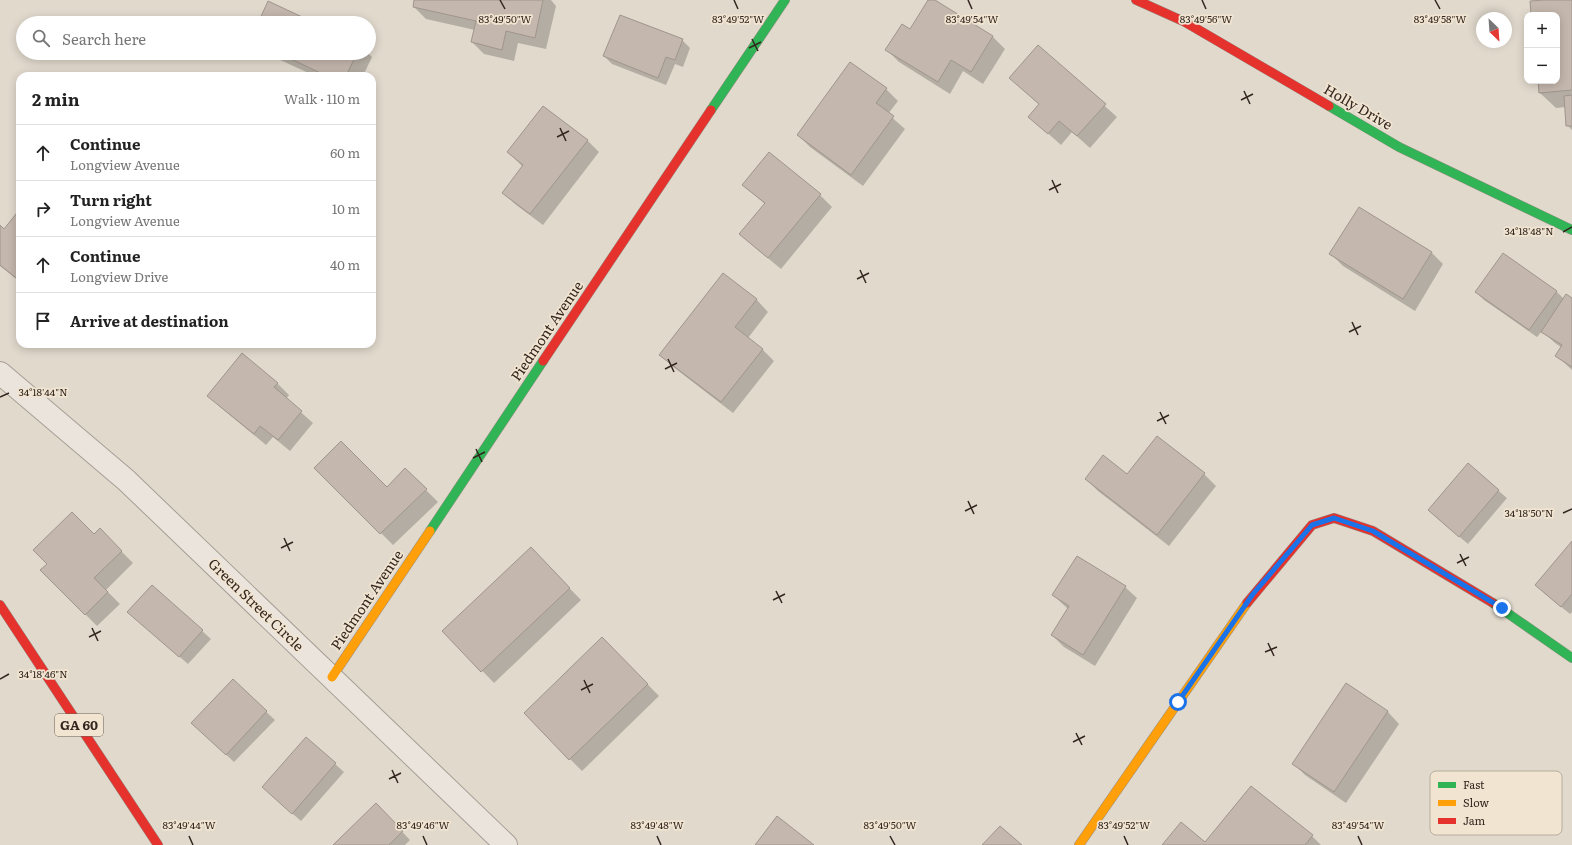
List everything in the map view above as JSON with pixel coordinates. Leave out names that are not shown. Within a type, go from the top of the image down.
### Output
[{"type":"main road","name":"Piedmont Avenue","points":[[332,677],[785,0]]},
{"type":"main road","name":"Holly Drive","points":[[1136,0],[1185,22],[1399,147],[1572,230]]},
{"type":"main road","points":[[1079,845],[1253,594],[1312,525],[1334,518],[1373,531],[1502,608],[1572,658]]},
{"type":"main road","name":"GA 60","points":[[0,605],[158,845]]},
{"type":"street","name":"Green Street Circle","points":[[0,373],[126,480],[506,845]]},
{"type":"building","points":[[414,0],[543,0],[535,38],[506,31],[502,50],[471,42],[476,21],[413,7]]},
{"type":"building","points":[[928,0],[935,0],[993,36],[971,72],[951,60],[938,82],[885,50],[902,24],[910,29]]},
{"type":"building","points":[[1572,0],[1572,90],[1539,93],[1538,84],[1560,84],[1560,12],[1531,12],[1530,1]]},
{"type":"building","points":[[268,1],[300,16],[261,16]]},
{"type":"building","points":[[620,15],[683,39],[675,60],[666,57],[658,78],[603,56]]},
{"type":"building","points":[[1038,45],[1106,104],[1077,136],[1059,121],[1048,134],[1028,117],[1039,104],[1009,78]]},
{"type":"building","points":[[293,60],[354,60],[348,72],[318,72]]},
{"type":"building","points":[[850,62],[887,88],[876,103],[894,116],[851,175],[797,135]]},
{"type":"building","points":[[1572,95],[1572,126],[1566,126],[1564,96]]},
{"type":"building","points":[[543,106],[588,140],[530,214],[502,193],[523,165],[507,152]]},
{"type":"building","points":[[769,152],[821,194],[768,258],[739,234],[765,203],[742,185]]},
{"type":"building","points":[[1359,207],[1432,252],[1403,299],[1329,254]]},
{"type":"building","points":[[16,214],[16,278],[0,265],[0,225],[4,229]]},
{"type":"building","points":[[1503,253],[1557,291],[1529,330],[1475,292]]},
{"type":"building","points":[[723,273],[757,299],[735,327],[763,349],[721,402],[659,355]]},
{"type":"building","points":[[1566,294],[1572,298],[1572,367],[1555,356],[1562,345],[1541,332]]},
{"type":"building","points":[[242,353],[278,383],[274,387],[302,411],[278,440],[260,426],[254,434],[207,396]]},
{"type":"building","points":[[1157,436],[1205,473],[1157,535],[1085,479],[1103,455],[1127,474]]},
{"type":"building","points":[[341,441],[387,487],[405,468],[427,489],[380,534],[314,468]]},
{"type":"building","points":[[1468,463],[1499,490],[1459,537],[1428,510]]},
{"type":"building","points":[[72,512],[94,534],[100,528],[122,551],[94,578],[108,592],[85,615],[40,570],[47,564],[33,550]]},
{"type":"building","points":[[1572,541],[1572,594],[1561,607],[1535,585]]},
{"type":"building","points":[[531,547],[570,588],[481,672],[442,631]]},
{"type":"building","points":[[1077,556],[1126,586],[1083,655],[1051,635],[1069,606],[1052,595]]},
{"type":"building","points":[[152,585],[203,630],[179,657],[127,612]]},
{"type":"building","points":[[602,637],[648,684],[569,760],[524,713]]},
{"type":"building","points":[[233,679],[267,711],[226,755],[191,723]]},
{"type":"building","points":[[1346,683],[1388,711],[1334,792],[1292,764]]},
{"type":"building","points":[[306,737],[336,763],[292,814],[262,787]]},
{"type":"building","points":[[1251,786],[1313,835],[1305,845],[1162,845],[1181,822],[1205,842]]},
{"type":"building","points":[[376,803],[403,831],[389,845],[333,845]]},
{"type":"building","points":[[777,816],[814,845],[755,845]]},
{"type":"building","points":[[1000,826],[1022,845],[982,845]]},
{"type":"traffic: fast","points":[[711,110],[785,0]]},
{"type":"traffic: fast","points":[[1329,106],[1399,147],[1572,230]]},
{"type":"traffic: fast","points":[[430,531],[543,361]]},
{"type":"traffic: fast","points":[[1493,603],[1572,658]]},
{"type":"traffic: slow","points":[[332,677],[430,531]]},
{"type":"traffic: slow","points":[[1079,845],[1247,603]]},
{"type":"traffic: jam","points":[[1136,0],[1185,22],[1329,106]]},
{"type":"traffic: jam","points":[[543,361],[711,110]]},
{"type":"traffic: jam","points":[[1247,603],[1312,525],[1334,518],[1373,531],[1493,603]]},
{"type":"traffic: jam","points":[[0,605],[158,845]]},
{"type":"route","points":[[1178,702],[1253,594],[1312,525],[1334,518],[1373,531],[1502,608]]}]
